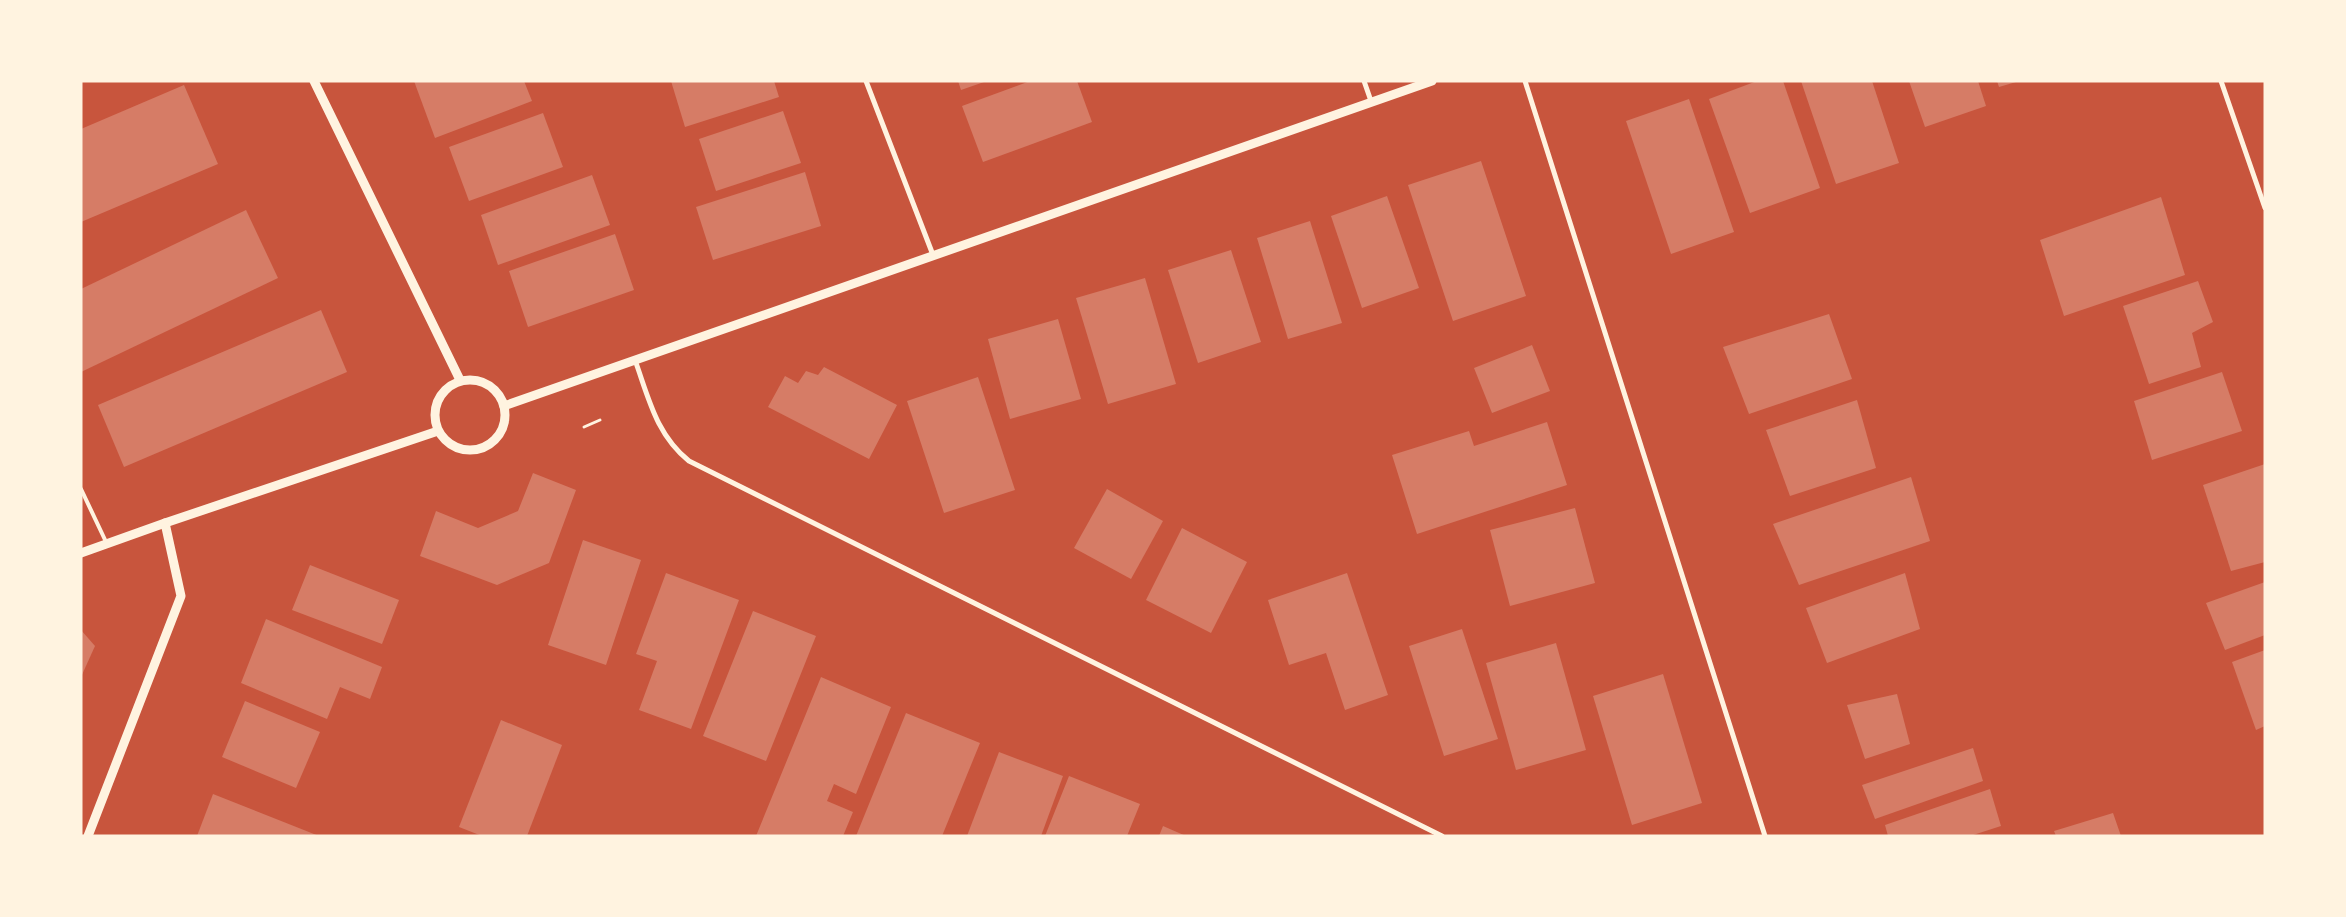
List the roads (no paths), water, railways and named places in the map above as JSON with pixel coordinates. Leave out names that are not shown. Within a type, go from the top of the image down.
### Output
[{"type":"street","points":[[314,81],[460,380]]},
{"type":"street","points":[[866,81],[933,255]]},
{"type":"street","points":[[1364,81],[1370,101]]},
{"type":"street","points":[[504,406],[1370,101],[1432,81]]},
{"type":"street","points":[[1525,81],[1765,836]]},
{"type":"street","points":[[2221,81],[2265,208]]},
{"type":"street","points":[[635,360],[658,425],[673,448],[689,461],[1442,836]]},
{"type":"street","points":[[460,380],[481,382],[491,387],[499,395],[504,406],[502,428],[496,438],[488,445],[477,449],[466,450],[455,447],[445,440],[438,431],[435,411],[438,402],[443,393],[460,380]]},
{"type":"street","points":[[81,553],[438,431]]},
{"type":"street","points":[[88,836],[181,596],[165,523]]},
{"type":"lane","points":[[81,489],[107,544]]}]
